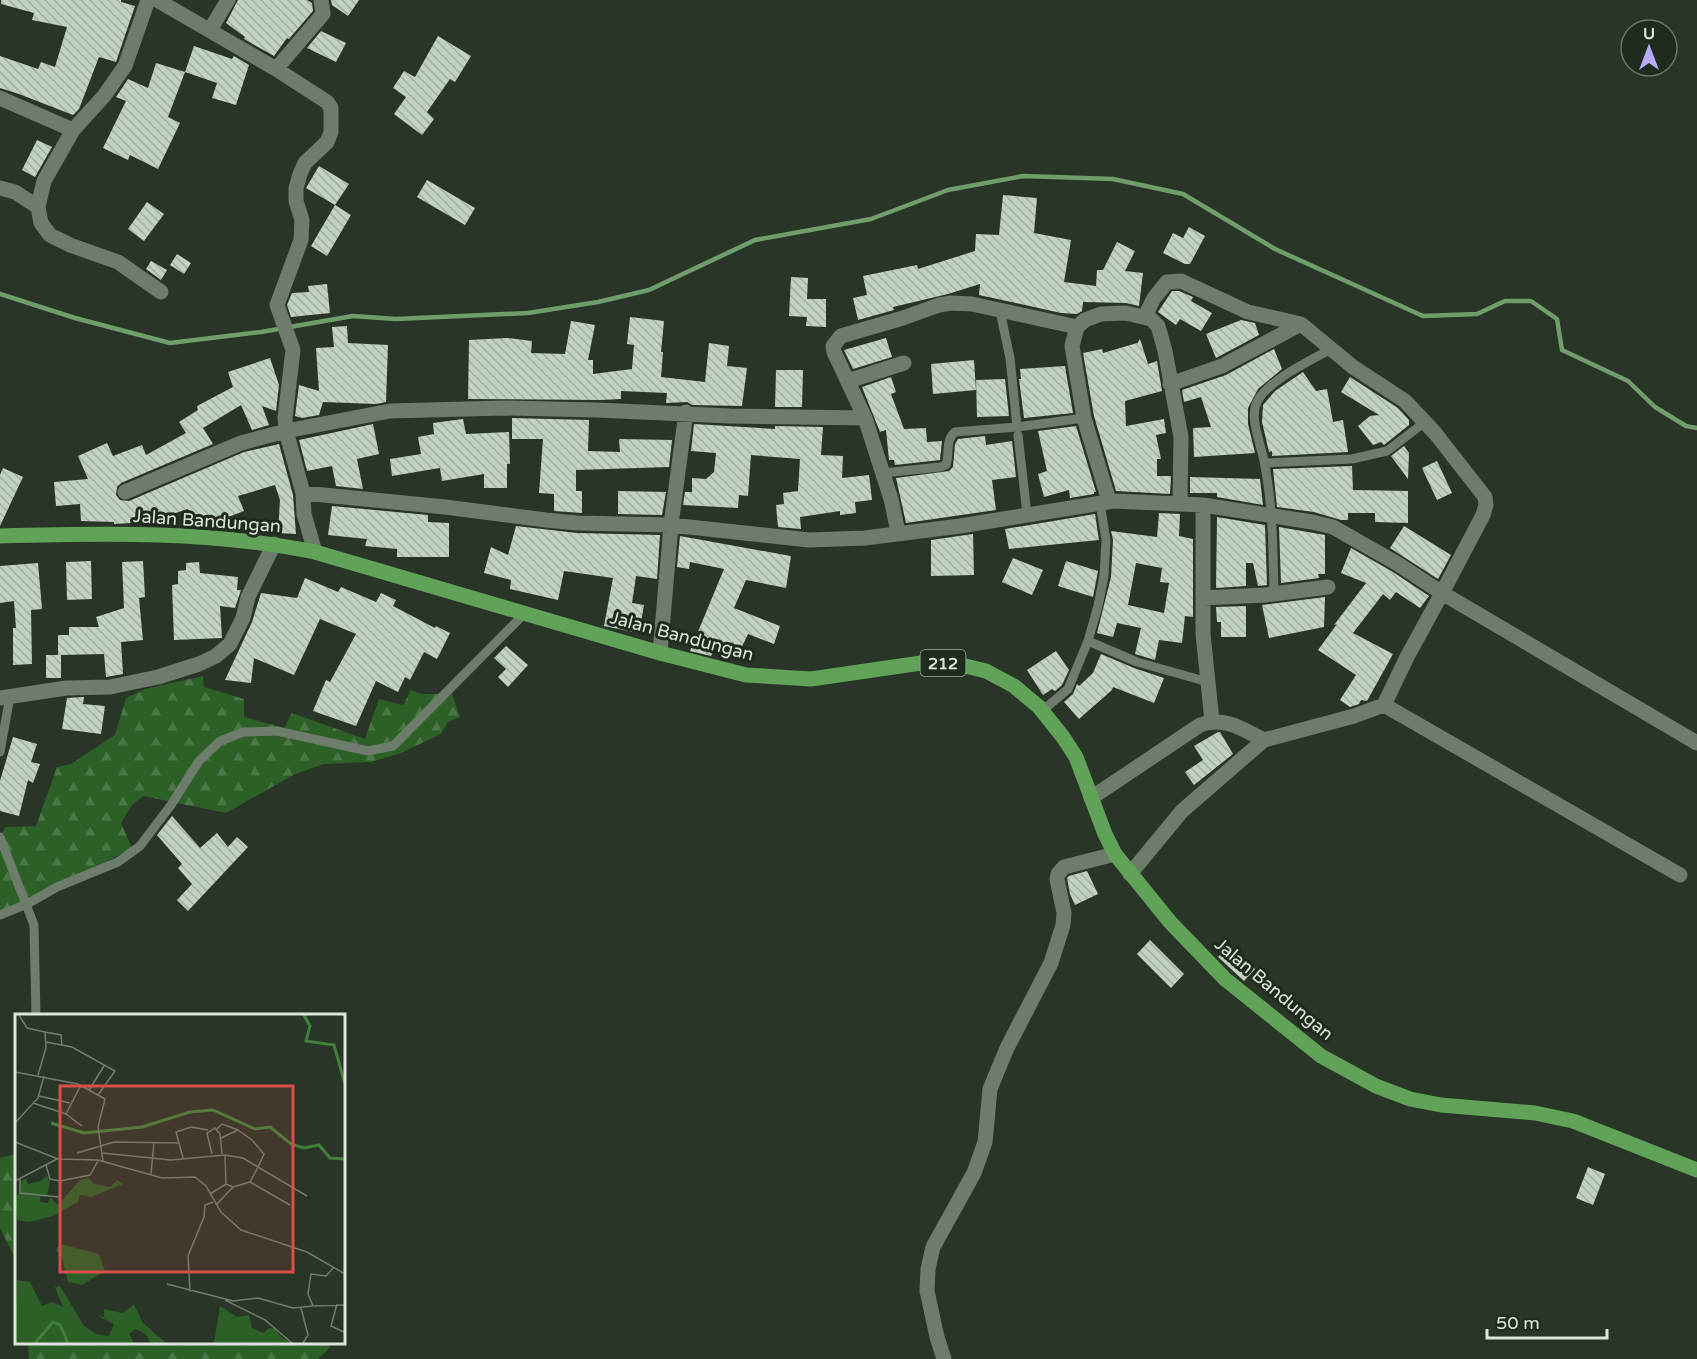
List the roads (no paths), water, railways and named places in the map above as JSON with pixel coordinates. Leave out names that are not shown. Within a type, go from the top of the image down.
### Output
[{"type":"main road","name":"Jalan Bandungan","points":[[0,536],[86,533],[274,544],[315,552],[660,653],[746,675],[811,679],[921,663],[953,663],[986,671],[1014,686],[1042,711],[1076,756],[1115,854],[1170,922],[1225,978],[1322,1056],[1376,1086],[1423,1102],[1535,1113],[1573,1121],[1697,1170]]},
{"type":"street","points":[[148,0],[125,66],[104,96],[73,130],[44,181],[38,207],[41,223],[50,235],[70,245],[118,262],[161,292]]},
{"type":"street","points":[[157,0],[276,69],[327,102],[332,108],[332,132],[327,142],[305,163],[296,188],[296,201],[302,220],[302,229],[296,255],[278,305],[293,350],[285,418],[286,431],[303,493],[304,514],[315,552]]},
{"type":"street","points":[[210,30],[228,0]]},
{"type":"street","points":[[276,69],[323,14],[321,0]]},
{"type":"street","points":[[0,98],[73,130]]},
{"type":"street","points":[[0,188],[15,192],[38,207]]},
{"type":"street","points":[[1130,873],[1182,811],[1264,740],[1354,716],[1384,705],[1483,515],[1486,505],[1485,497],[1425,422],[1399,395],[1353,367],[1301,324],[1248,312],[1181,281],[1167,282],[1154,298],[1144,316]]},
{"type":"street","points":[[898,532],[865,418],[833,346],[841,336],[903,318],[939,304],[951,303],[972,304],[1077,327]]},
{"type":"street","points":[[1104,502],[1084,418],[1072,346],[1077,327],[1085,320],[1101,314],[1126,313],[1144,316],[1158,326],[1181,437],[1180,503]]},
{"type":"street","points":[[1170,384],[1222,366],[1301,324]]},
{"type":"street","points":[[848,381],[904,363]]},
{"type":"street","points":[[126,492],[229,447],[286,431],[390,411],[504,408],[865,418]]},
{"type":"street","points":[[660,653],[671,525],[686,412]]},
{"type":"street","points":[[303,493],[577,523],[671,525],[809,540],[865,538],[898,532],[960,526],[1104,502],[1203,505],[1312,522],[1333,527],[1398,564],[1442,593],[1697,743]]},
{"type":"street","points":[[1203,505],[1203,634],[1212,721]]},
{"type":"street","points":[[5,697],[66,688],[110,687],[158,676],[199,664],[216,656],[230,644],[243,618],[248,597],[274,544]]},
{"type":"street","points":[[1203,598],[1274,594],[1328,587]]},
{"type":"street","points":[[1384,705],[1680,875]]},
{"type":"street","points":[[1091,798],[1200,724],[1212,721],[1233,724],[1264,740]]},
{"type":"street","points":[[944,1359],[927,1291],[928,1269],[933,1247],[974,1173],[985,1142],[990,1089],[1007,1048],[1051,963],[1064,919],[1058,874],[1064,867],[1115,854]]},
{"type":"lane","points":[[1000,311],[1010,358],[1027,514]]},
{"type":"lane","points":[[1274,594],[1271,516],[1254,413],[1257,402],[1268,389],[1331,349]]},
{"type":"lane","points":[[883,474],[946,465],[950,436],[955,432],[1017,431],[1084,418]]},
{"type":"lane","points":[[1264,463],[1352,459],[1387,451],[1425,422]]},
{"type":"lane","points":[[1042,711],[1068,689],[1088,641],[1104,576],[1106,540],[1104,502]]},
{"type":"lane","points":[[0,915],[27,904],[57,887],[117,862],[140,846],[171,805],[199,761],[220,741],[244,732],[278,731],[368,751],[393,746],[525,613]]},
{"type":"lane","points":[[1088,641],[1137,662],[1208,682]]},
{"type":"lane","points":[[0,752],[5,697]]},
{"type":"lane","points":[[0,837],[34,925],[36,1014]]},
{"type":"waterway","points":[[0,294],[75,318],[170,343],[261,332],[353,316],[396,319],[528,313],[598,302],[649,290],[755,240],[871,219],[948,190],[1023,176],[1113,179],[1183,194],[1275,249],[1423,316],[1477,314],[1505,301],[1531,301],[1557,319],[1562,350],[1628,381],[1655,407],[1686,426],[1697,428]]}]
